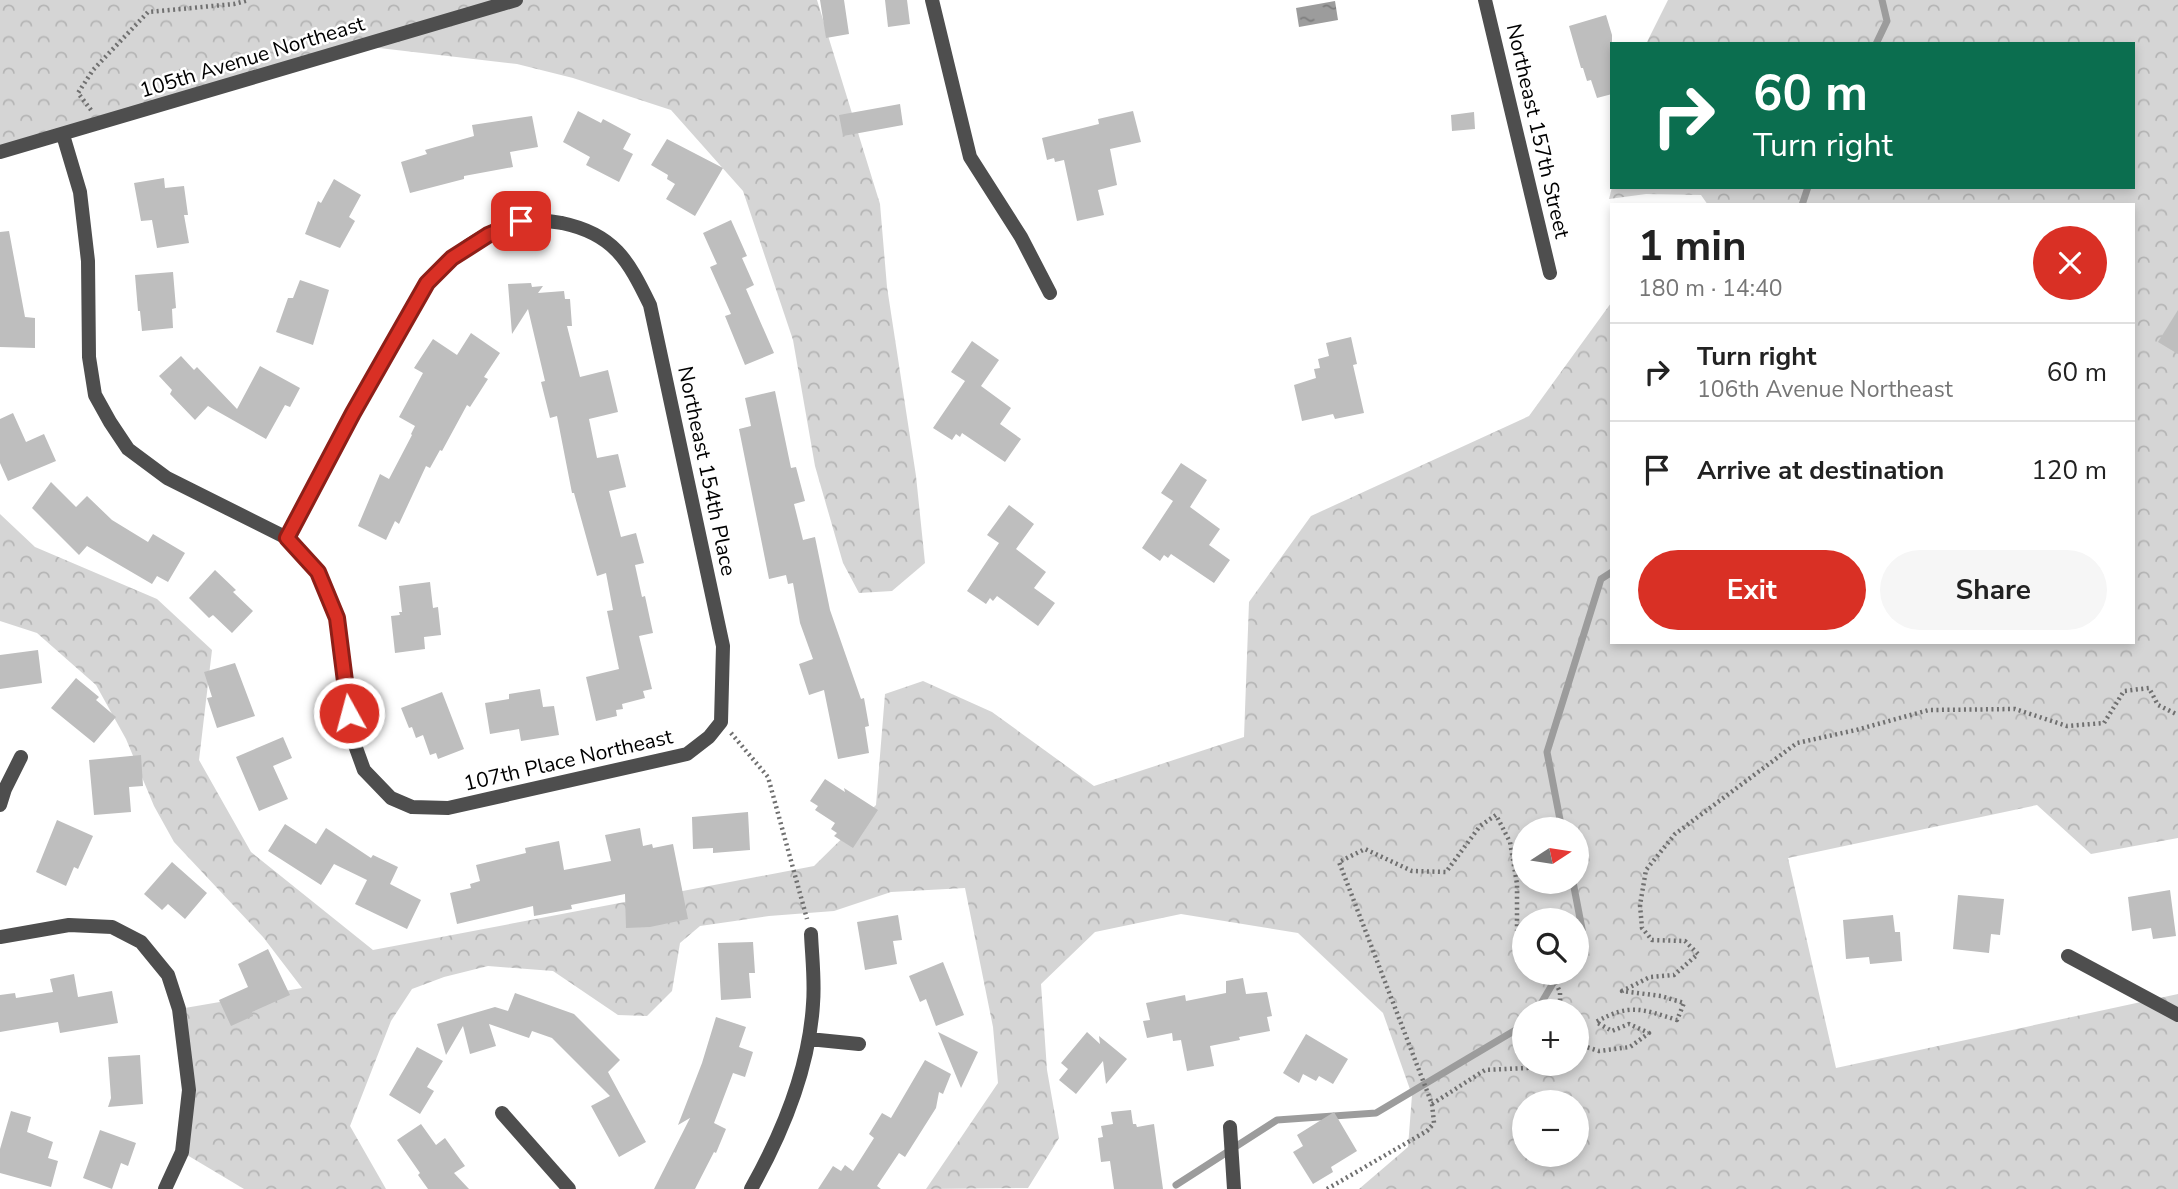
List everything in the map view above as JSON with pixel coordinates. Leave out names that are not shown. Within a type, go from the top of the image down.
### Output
[{"type":"street","name":"105th Avenue Northeast","points":[[0,152],[516,0]]},
{"type":"street","points":[[932,0],[970,157],[1021,237],[1050,293]]},
{"type":"street","name":"Northeast 157th Street","points":[[1485,0],[1550,273]]},
{"type":"street","points":[[63,135],[80,192],[88,261],[89,357],[95,395],[100,404],[128,449],[167,478],[287,538]]},
{"type":"street","name":"Northeast 154th Place","points":[[287,538],[353,413],[427,283],[452,258],[488,235],[521,221],[550,221],[582,227],[608,242],[632,268],[650,305],[723,646],[721,722]]},
{"type":"street","name":"107th Place Northeast","points":[[287,538],[318,572],[337,618],[352,737],[364,771],[391,798],[412,807],[448,808],[687,754],[709,737],[721,722]]},
{"type":"street","points":[[0,805],[21,758]]},
{"type":"street","points":[[0,937],[69,925],[111,927],[141,942],[168,975],[179,1009],[189,1090],[182,1152],[165,1189]]},
{"type":"street","points":[[751,1189],[780,1131],[794,1095],[809,1039],[813,1004],[811,934]]},
{"type":"street","points":[[2068,956],[2178,1015]]},
{"type":"street","points":[[809,1039],[859,1044]]},
{"type":"street","points":[[502,1113],[569,1189]]},
{"type":"street","points":[[1230,1127],[1234,1189]]},
{"type":"path","points":[[101,124],[78,93],[93,70],[148,12],[234,4],[249,0]]},
{"type":"path","points":[[1589,1048],[1599,1051],[1630,1047],[1648,1032],[1629,1024],[1612,1031],[1596,1022],[1612,1013],[1637,1008],[1677,1020],[1684,1003],[1661,996],[1622,991],[1650,977],[1674,975],[1698,954],[1685,941],[1652,940],[1643,928],[1640,905],[1646,870],[1675,834],[1797,743],[1929,710],[2015,709],[2067,726],[2104,723],[2124,691],[2149,688],[2158,705],[2178,715]]},
{"type":"path","points":[[721,722],[768,777],[811,934]]},
{"type":"path","points":[[1327,1189],[1434,1124],[1432,1104],[1339,862],[1365,849],[1412,871],[1446,872],[1480,826],[1496,815],[1510,842],[1517,884],[1517,908]]},
{"type":"path","points":[[1432,1104],[1485,1070],[1512,1069]]},
{"type":"green space","points":[[0,0],[817,0],[880,204],[887,287],[916,476],[925,563],[892,591],[859,593],[843,563],[815,466],[793,340],[743,191],[671,110],[573,78],[517,64],[362,46],[0,152]]},
{"type":"green space","points":[[1668,0],[2178,0],[2178,838],[2091,854],[2037,805],[1788,858],[1836,1068],[2178,994],[2178,1189],[1359,1189],[1408,1147],[1412,1095],[1383,1013],[1298,933],[1181,914],[1095,932],[1041,984],[1047,1070],[1059,1138],[1028,1188],[926,1189],[998,1083],[993,1027],[965,888],[891,892],[834,911],[769,916],[700,926],[680,943],[672,991],[647,1016],[618,1015],[553,971],[488,966],[444,977],[412,989],[391,1021],[350,1126],[386,1189],[244,1189],[182,1152],[189,1090],[179,1009],[302,988],[263,937],[174,842],[154,806],[126,739],[96,685],[37,633],[0,621],[0,514],[35,547],[157,599],[212,650],[199,760],[251,852],[373,950],[814,866],[876,805],[885,694],[923,681],[992,712],[1094,786],[1244,737],[1249,602],[1311,516],[1529,416],[1610,304],[1610,644],[2135,644],[2135,203],[1707,203],[1701,195],[1646,194],[1609,199],[1612,189],[2135,189],[2135,42],[1647,42]]},
{"type":"water","points":[[1335,1],[1338,20],[1299,27],[1296,8]]},
{"type":"building","points":[[820,0],[844,0],[849,34],[826,38]]},
{"type":"building","points":[[885,0],[907,0],[910,24],[888,27]]},
{"type":"building","points":[[1606,15],[1612,35],[1610,95],[1597,98],[1591,80],[1587,81],[1581,68],[1569,26]]},
{"type":"building","points":[[900,104],[903,125],[843,136],[839,115]]},
{"type":"building","points":[[578,111],[601,123],[603,119],[631,134],[623,149],[633,154],[619,182],[586,165],[590,157],[563,142]]},
{"type":"building","points":[[1133,111],[1141,142],[1110,149],[1117,185],[1098,190],[1104,215],[1077,221],[1064,160],[1047,160],[1042,138],[1099,124],[1098,119]]},
{"type":"building","points":[[1474,112],[1475,129],[1452,131],[1451,115]]},
{"type":"building","points":[[532,116],[538,147],[510,152],[513,167],[464,176],[464,179],[410,193],[401,162],[427,154],[425,150],[474,136],[472,125]]},
{"type":"building","points":[[667,139],[723,168],[695,216],[666,199],[675,184],[667,179],[668,175],[651,165]]},
{"type":"building","points":[[164,178],[165,188],[184,186],[188,215],[184,215],[189,243],[157,248],[152,220],[141,221],[134,183]]},
{"type":"building","points":[[334,179],[361,195],[349,217],[355,221],[340,248],[305,234],[318,201],[321,203]]},
{"type":"building","points":[[731,220],[747,256],[742,258],[754,285],[746,289],[774,353],[745,365],[725,316],[731,314],[710,267],[717,264],[703,233]]},
{"type":"building","points":[[9,231],[25,317],[35,318],[35,348],[0,347],[0,232]]},
{"type":"building","points":[[173,272],[176,308],[172,309],[173,328],[142,331],[135,275]]},
{"type":"building","points":[[300,280],[329,290],[313,345],[276,332],[288,298],[293,298]]},
{"type":"building","points":[[531,283],[532,287],[543,286],[538,293],[564,291],[565,299],[570,299],[572,326],[567,326],[580,377],[608,370],[618,412],[589,419],[597,458],[618,454],[626,487],[609,491],[621,537],[636,533],[644,563],[635,565],[653,633],[639,636],[652,689],[643,691],[645,698],[622,704],[623,709],[616,710],[617,716],[596,721],[586,677],[619,669],[607,611],[613,610],[606,573],[597,576],[572,493],[557,416],[550,418],[541,382],[545,381],[528,309],[512,334],[508,284]]},
{"type":"building","points":[[2178,310],[2178,354],[2158,342]]},
{"type":"building","points":[[471,333],[500,353],[484,377],[488,379],[470,407],[467,405],[442,451],[440,450],[430,468],[426,466],[399,524],[395,521],[386,540],[358,526],[380,474],[389,479],[412,435],[415,426],[399,417],[423,373],[414,368],[433,339],[457,355]]},
{"type":"building","points":[[1351,337],[1357,364],[1353,365],[1364,413],[1335,419],[1333,414],[1302,421],[1294,385],[1316,378],[1314,369],[1320,368],[1318,359],[1329,356],[1326,343]]},
{"type":"building","points":[[972,341],[999,360],[981,386],[1011,408],[1000,424],[1021,439],[1005,462],[962,433],[960,437],[956,434],[952,440],[933,428],[965,381],[951,372]]},
{"type":"building","points":[[181,356],[194,370],[197,367],[237,409],[260,366],[300,388],[290,407],[285,405],[266,439],[208,406],[195,420],[170,394],[172,390],[159,376]]},
{"type":"building","points":[[775,391],[791,468],[796,467],[805,501],[794,504],[803,540],[815,537],[830,610],[861,699],[864,698],[869,726],[865,727],[869,753],[838,759],[824,690],[809,695],[799,664],[813,659],[800,623],[793,583],[788,584],[786,575],[769,579],[739,429],[751,426],[745,398]]},
{"type":"building","points":[[13,413],[26,442],[44,434],[56,461],[8,481],[0,463],[0,419]]},
{"type":"building","points":[[1181,463],[1207,480],[1190,507],[1220,529],[1209,545],[1230,560],[1214,583],[1171,554],[1168,558],[1164,555],[1160,561],[1142,548],[1173,501],[1161,493]]},
{"type":"building","points":[[51,482],[76,507],[87,496],[112,520],[148,542],[153,534],[185,553],[168,582],[157,576],[152,584],[87,546],[79,555],[32,508]]},
{"type":"building","points":[[1009,505],[1034,524],[1016,549],[1046,572],[1034,588],[1055,603],[1038,626],[997,596],[993,601],[990,598],[986,604],[967,591],[999,543],[987,535]]},
{"type":"building","points":[[215,570],[253,611],[232,633],[213,615],[209,618],[189,598]]},
{"type":"building","points":[[430,582],[433,608],[438,607],[441,635],[424,637],[425,649],[395,653],[391,616],[400,615],[399,612],[402,612],[399,586]]},
{"type":"building","points":[[38,650],[42,683],[0,689],[0,655]]},
{"type":"building","points":[[235,663],[255,716],[217,728],[207,698],[212,697],[204,672]]},
{"type":"building","points":[[76,678],[99,697],[96,700],[116,717],[94,743],[51,708]]},
{"type":"building","points":[[540,689],[543,707],[554,706],[559,735],[521,741],[519,729],[490,734],[485,703],[509,699],[509,694]]},
{"type":"building","points":[[442,692],[464,749],[438,759],[436,753],[430,755],[423,735],[416,738],[401,708]]},
{"type":"building","points":[[283,737],[292,758],[273,766],[288,799],[259,811],[236,757]]},
{"type":"building","points":[[141,755],[143,786],[129,787],[131,812],[94,815],[89,760]]},
{"type":"building","points":[[825,779],[878,810],[853,848],[834,836],[837,833],[831,829],[835,823],[815,810],[818,806],[810,801]]},
{"type":"building","points":[[748,812],[750,850],[713,853],[713,848],[693,849],[692,817]]},
{"type":"building","points":[[57,820],[93,836],[78,869],[74,867],[66,886],[36,872]]},
{"type":"building","points":[[285,824],[316,844],[326,828],[371,858],[373,855],[398,867],[390,884],[421,900],[407,929],[355,904],[367,880],[334,864],[321,885],[268,851]]},
{"type":"building","points":[[640,828],[643,846],[652,844],[653,848],[673,844],[688,919],[650,927],[626,928],[625,894],[571,905],[572,909],[534,916],[533,906],[457,924],[450,893],[471,888],[470,884],[480,881],[476,865],[526,853],[525,848],[559,841],[564,870],[611,861],[605,835]]},
{"type":"building","points":[[172,862],[207,893],[185,919],[168,904],[162,910],[144,894]]},
{"type":"building","points":[[2170,890],[2176,936],[2153,939],[2151,928],[2132,931],[2128,897]]},
{"type":"building","points":[[1958,895],[2004,899],[2000,935],[1991,934],[1989,953],[1953,949]]},
{"type":"building","points":[[898,915],[902,940],[893,941],[897,964],[865,970],[857,922]]},
{"type":"building","points":[[1893,915],[1895,932],[1900,932],[1902,961],[1870,964],[1869,957],[1846,959],[1843,920]]},
{"type":"building","points":[[753,942],[755,973],[749,973],[751,998],[721,1000],[718,943]]},
{"type":"building","points":[[268,949],[290,995],[252,1012],[253,1016],[231,1026],[219,1000],[248,987],[238,964]]},
{"type":"building","points":[[943,962],[964,1015],[936,1026],[926,999],[920,1002],[909,976]]},
{"type":"building","points":[[74,974],[78,997],[112,991],[118,1023],[60,1033],[58,1022],[0,1032],[0,995],[15,993],[16,998],[53,992],[50,979]]},
{"type":"building","points":[[1243,978],[1246,994],[1267,992],[1272,1016],[1267,1017],[1270,1031],[1210,1046],[1214,1066],[1187,1071],[1181,1040],[1173,1041],[1172,1033],[1147,1038],[1143,1021],[1150,1020],[1146,1003],[1185,995],[1186,1001],[1226,993],[1226,981]]},
{"type":"building","points":[[515,993],[574,1014],[620,1060],[608,1072],[646,1142],[619,1157],[591,1106],[610,1096],[552,1038],[532,1031],[529,1038],[489,1024],[496,1046],[470,1054],[463,1026],[446,1055],[437,1024],[495,1007],[508,1011]]},
{"type":"building","points":[[716,1017],[746,1027],[739,1047],[753,1052],[745,1077],[733,1073],[714,1123],[726,1129],[716,1153],[714,1152],[695,1189],[654,1189],[690,1118],[678,1125]]},
{"type":"building","points":[[938,1032],[978,1052],[961,1088]]},
{"type":"building","points":[[1087,1032],[1100,1044],[1099,1036],[1127,1059],[1106,1084],[1103,1061],[1076,1094],[1059,1080],[1068,1069],[1061,1063]]},
{"type":"building","points":[[1306,1034],[1348,1059],[1333,1084],[1319,1076],[1316,1081],[1303,1074],[1299,1083],[1283,1073]]},
{"type":"building","points":[[417,1047],[443,1061],[427,1087],[434,1091],[420,1114],[389,1095]]},
{"type":"building","points":[[140,1055],[143,1104],[108,1107],[111,1098],[108,1057]]},
{"type":"building","points":[[925,1060],[951,1074],[943,1094],[939,1092],[936,1108],[905,1157],[899,1153],[877,1186],[881,1189],[818,1189],[833,1166],[841,1171],[845,1165],[853,1171],[874,1138],[869,1134],[882,1113],[891,1118]]},
{"type":"building","points":[[1131,1110],[1133,1124],[1137,1127],[1154,1124],[1163,1189],[1114,1189],[1110,1161],[1101,1162],[1098,1138],[1103,1137],[1101,1126],[1113,1124],[1111,1112]]},
{"type":"building","points":[[11,1111],[31,1117],[27,1132],[53,1142],[48,1158],[58,1161],[51,1187],[0,1173],[0,1149]]},
{"type":"building","points":[[1334,1112],[1357,1151],[1331,1167],[1333,1172],[1313,1184],[1293,1152],[1303,1146],[1297,1135]]},
{"type":"building","points":[[421,1124],[436,1145],[445,1138],[465,1166],[454,1173],[469,1189],[428,1189],[397,1140]]},
{"type":"building","points":[[100,1130],[136,1143],[128,1166],[121,1163],[112,1189],[83,1178]]},
{"type":"waterway","points":[[1877,42],[1887,21],[1882,0]]},
{"type":"waterway","points":[[1803,203],[1807,189]]},
{"type":"waterway","points":[[1560,817],[1547,752],[1601,579],[1610,573]]},
{"type":"waterway","points":[[1575,894],[1578,908]]},
{"type":"waterway","points":[[1544,999],[1552,985]]},
{"type":"waterway","points":[[1176,1185],[1277,1120],[1376,1113],[1512,1032]]},
{"type":"route","points":[[349,713],[337,618],[318,572],[287,538],[353,413],[427,283],[452,258],[488,235],[521,221]]}]
